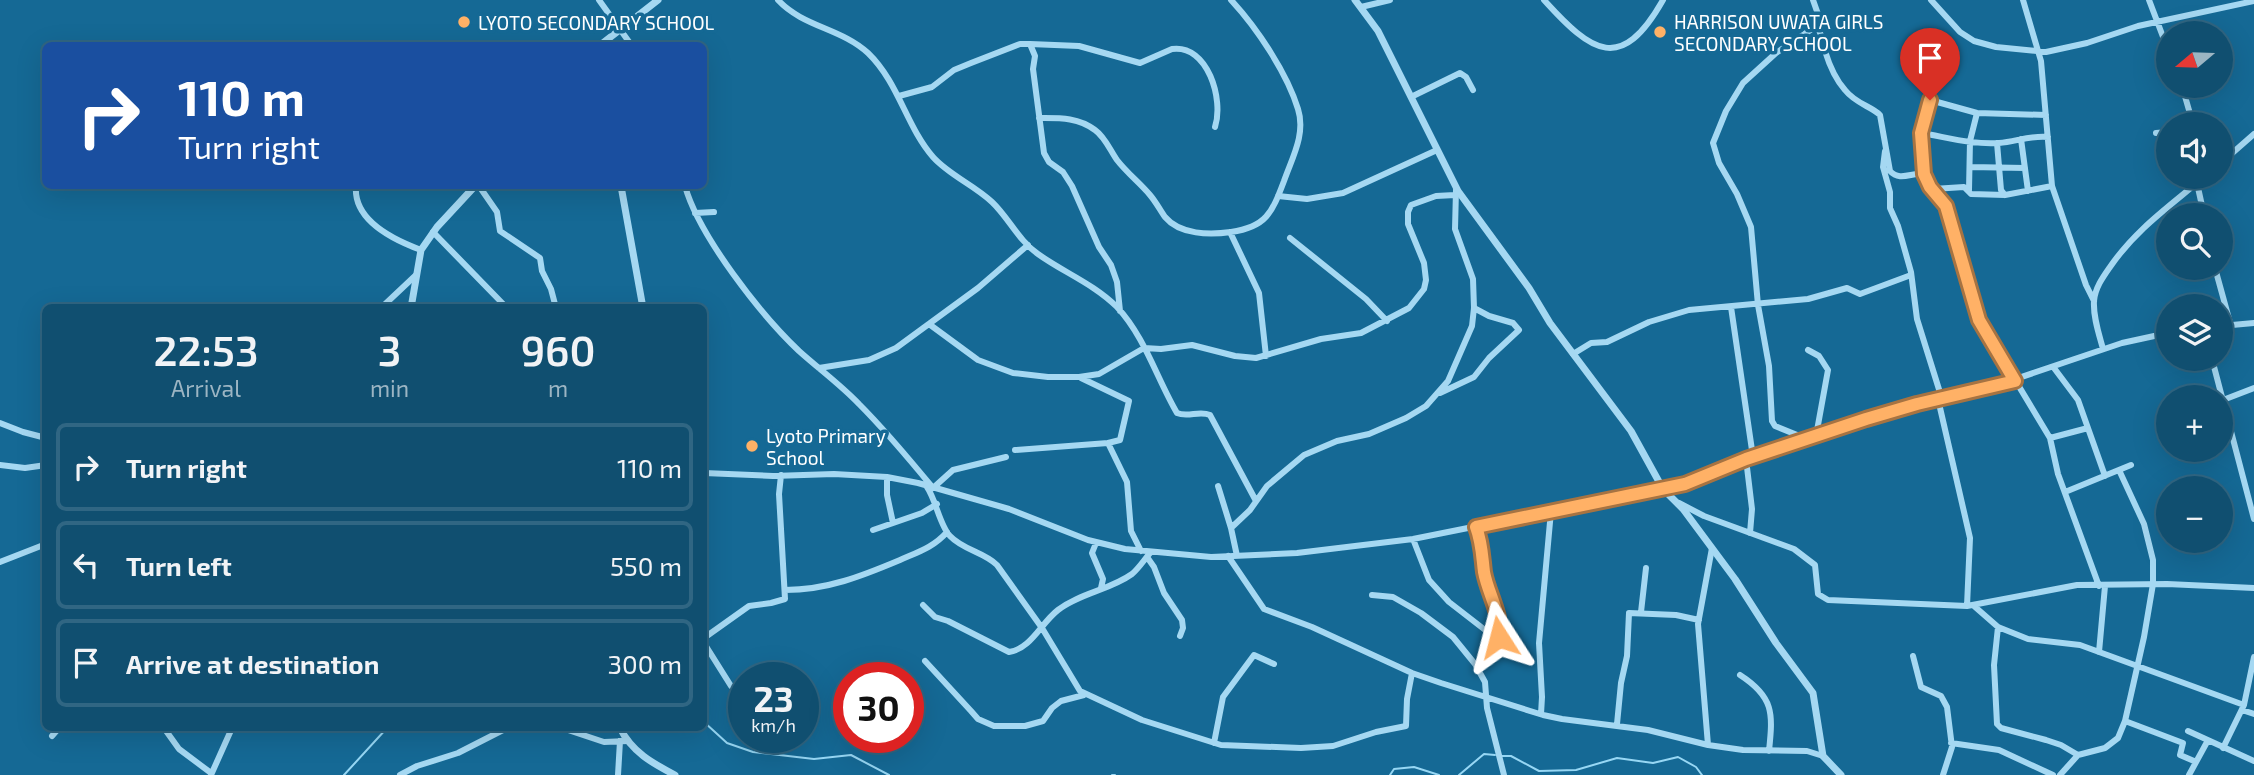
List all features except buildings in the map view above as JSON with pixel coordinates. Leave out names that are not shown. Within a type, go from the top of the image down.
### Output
[{"type":"street","points":[[600,0],[629,42]]},
{"type":"street","points":[[607,42],[658,0]]},
{"type":"street","points":[[778,0],[804,22],[850,40],[866,51],[887,75],[932,156],[989,200],[1037,253],[1095,289],[1120,311],[1144,348],[1177,413],[1186,415],[1202,412],[1210,415],[1256,501]]},
{"type":"street","points":[[1039,118],[1075,120],[1097,132],[1124,168],[1174,223],[1203,234],[1230,232],[1259,224],[1269,214],[1278,196],[1298,142],[1300,116],[1290,90],[1269,54],[1248,20],[1231,0]]},
{"type":"street","points":[[1355,0],[1378,31],[1456,191],[1630,430],[1663,489],[1735,579],[1776,643],[1813,693],[1823,756]]},
{"type":"street","points":[[1361,7],[1390,0]]},
{"type":"street","points":[[1544,0],[1567,25],[1589,43],[1610,49],[1622,47],[1630,41],[1663,0]]},
{"type":"street","points":[[1807,439],[1775,426],[1772,421],[1769,366],[1758,305],[1749,220],[1719,163],[1713,143],[1726,111],[1749,77],[1776,53],[1816,25],[1819,17],[1813,0]]},
{"type":"street","points":[[1931,0],[1960,32],[1974,41],[1987,46],[2039,51],[2087,43],[2156,22],[2149,0]]},
{"type":"street","points":[[2023,0],[2039,51],[2052,186],[2094,301]]},
{"type":"street","points":[[2161,21],[2254,1]]},
{"type":"street","points":[[1816,25],[1822,35],[1825,52],[1844,90],[1860,104],[1880,115],[1888,165],[1893,175],[1900,177],[1924,174]]},
{"type":"street","points":[[899,96],[932,87],[954,71],[1020,44],[1079,46],[1140,64],[1172,49],[1180,49],[1203,64],[1213,80],[1218,109],[1215,127]]},
{"type":"street","points":[[1030,44],[1035,56],[1042,146],[1047,159],[1063,172],[1072,186],[1099,247],[1111,265],[1117,282],[1120,311]]},
{"type":"street","points":[[1411,97],[1460,73],[1466,77],[1473,90]]},
{"type":"street","points":[[2046,115],[1977,113],[1930,100],[1921,133],[1924,174],[1943,200],[1954,230],[1976,313],[2050,438],[2056,467],[2102,586],[2099,652]]},
{"type":"street","points":[[1970,191],[1970,141],[1977,113]]},
{"type":"street","points":[[1921,133],[1997,143],[2048,137]]},
{"type":"street","points":[[2233,152],[2254,134]]},
{"type":"street","points":[[2021,139],[2028,191]]},
{"type":"street","points":[[1997,143],[2001,190],[2005,195]]},
{"type":"street","points":[[1278,196],[1307,199],[1343,193],[1437,150]]},
{"type":"street","points":[[1885,151],[1884,166],[1891,192],[1890,208],[1898,226],[1911,275],[1917,319],[1940,399],[1970,538],[1970,606]]},
{"type":"street","points":[[1970,167],[2025,168]]},
{"type":"street","points":[[1933,189],[1965,187],[1980,195],[2005,195],[2052,186]]},
{"type":"street","points":[[356,189],[363,212],[386,234],[421,250]]},
{"type":"street","points":[[412,304],[421,250],[433,232],[474,189]]},
{"type":"street","points":[[479,189],[497,212],[500,231],[540,258],[542,271],[555,304]]},
{"type":"street","points":[[622,189],[642,304]]},
{"type":"street","points":[[686,189],[695,213],[713,244],[761,309],[797,349],[878,424],[930,487],[947,532],[958,543],[994,562],[1042,628],[1076,686],[1086,695],[1164,729],[1214,743],[1230,746],[1322,747],[1341,745],[1376,732],[1404,728],[1407,724],[1407,699],[1412,673]]},
{"type":"street","points":[[2103,349],[2094,301],[2099,285],[2128,242],[2152,217],[2188,189]]},
{"type":"street","points":[[929,324],[967,354],[1004,370],[1048,377],[1079,377],[1106,371],[1144,348],[1192,345],[1242,357],[1266,356],[1321,339],[1361,333],[1387,321],[1415,303],[1424,289],[1424,263],[1409,229],[1409,209],[1412,205],[1456,191]]},
{"type":"street","points":[[1440,393],[1458,362],[1472,326],[1474,308],[1471,273],[1455,229],[1456,191]]},
{"type":"street","points":[[695,213],[714,212]]},
{"type":"street","points":[[433,232],[503,304]]},
{"type":"street","points":[[1230,232],[1259,293],[1266,356]]},
{"type":"street","points":[[1290,238],[1366,299],[1387,321]]},
{"type":"street","points":[[820,368],[869,360],[896,348],[1004,267],[1028,245]]},
{"type":"street","points":[[386,304],[416,275]]},
{"type":"street","points":[[1573,354],[1591,344],[1611,340],[1639,327],[1703,307],[1758,305],[1808,299],[1847,288],[1860,294],[1911,275]]},
{"type":"street","points":[[1731,307],[1749,458],[1752,509],[1750,533]]},
{"type":"street","points":[[1231,528],[1250,510],[1267,486],[1304,455],[1337,441],[1369,434],[1406,418],[1421,410],[1440,393],[1474,377],[1489,358],[1519,330],[1513,323],[1474,308]]},
{"type":"street","points":[[2233,326],[2254,323]]},
{"type":"street","points":[[707,473],[887,477],[1009,509],[1096,542],[1146,554],[1237,556],[1301,553],[1413,539],[1685,484],[1749,458],[1816,436],[1940,399],[2015,381],[2103,349],[2156,336]]},
{"type":"street","points":[[1808,351],[1819,356],[1828,370],[1816,436]]},
{"type":"street","points":[[2054,368],[2078,400],[2105,476]]},
{"type":"street","points":[[1015,450],[1120,440],[1129,401],[1079,377]]},
{"type":"street","points":[[2233,396],[2254,388]]},
{"type":"street","points":[[0,423],[42,437]]},
{"type":"street","points":[[2050,438],[2088,428]]},
{"type":"street","points":[[2233,437],[2254,519]]},
{"type":"street","points":[[1108,443],[1128,482],[1131,531],[1154,567],[1164,593],[1182,620],[1180,636]]},
{"type":"street","points":[[930,487],[953,470],[1006,457]]},
{"type":"street","points":[[0,464],[25,468],[42,466]]},
{"type":"street","points":[[2065,492],[2132,465]]},
{"type":"street","points":[[2060,775],[2078,755],[2105,748],[2115,742],[2125,720],[2144,637],[2153,584],[2153,560],[2146,530],[2119,470]]},
{"type":"street","points":[[707,636],[749,606],[785,599],[781,475]]},
{"type":"street","points":[[887,477],[887,495],[893,523]]},
{"type":"street","points":[[1218,486],[1237,556]]},
{"type":"street","points":[[1674,500],[1704,516],[1794,549],[1811,561],[1817,570],[1818,594],[1824,599],[1970,606],[2058,587],[2153,584],[2254,588]]},
{"type":"street","points":[[873,530],[922,513],[937,504]]},
{"type":"street","points":[[1541,714],[1538,652],[1551,511]]},
{"type":"street","points":[[1476,527],[1482,547],[1484,573],[1499,623],[1498,640],[1481,660],[1479,671]]},
{"type":"street","points":[[785,590],[824,587],[867,575],[929,548],[947,532]]},
{"type":"street","points":[[1413,539],[1424,572],[1438,591],[1498,640]]},
{"type":"street","points":[[1096,542],[1092,553],[1103,579],[1101,588]]},
{"type":"street","points":[[0,562],[42,546]]},
{"type":"street","points":[[1708,745],[1699,620],[1712,548]]},
{"type":"street","points":[[923,605],[935,617],[1009,652],[1020,648],[1058,610],[1132,573],[1146,554]]},
{"type":"street","points":[[1228,556],[1264,609],[1311,627],[1412,673],[1541,714],[1617,724],[1708,745],[1769,751],[1807,751],[1823,756],[1840,775]]},
{"type":"street","points":[[1641,612],[1646,568]]},
{"type":"street","points":[[1372,595],[1393,597],[1421,613],[1453,637],[1479,671],[1485,682],[1486,698],[1504,775]]},
{"type":"street","points":[[1970,606],[1998,627],[2028,639],[2080,645],[2243,707],[2254,714]]},
{"type":"street","points":[[1617,724],[1627,656],[1629,613],[1676,615],[1699,620]]},
{"type":"street","points":[[1998,627],[1994,665],[1997,724],[2001,728],[2061,745],[2078,755]]},
{"type":"street","points":[[707,648],[728,682]]},
{"type":"street","points":[[1214,743],[1221,703],[1233,681],[1254,655],[1274,664]]},
{"type":"street","points":[[1913,656],[1921,687],[1941,696],[1945,702],[1951,751],[1943,775]]},
{"type":"street","points":[[2222,748],[2252,684],[2254,657]]},
{"type":"street","points":[[925,661],[978,719],[994,726],[1036,724],[1043,721],[1057,703],[1086,695]]},
{"type":"street","points":[[1740,675],[1761,691],[1770,707],[1769,751]]},
{"type":"street","points":[[2125,720],[2183,743],[2180,755],[2194,761]]},
{"type":"street","points":[[52,736],[56,731]]},
{"type":"street","points":[[166,731],[179,749],[211,774],[231,731]]},
{"type":"street","points":[[400,775],[458,753],[501,731]]},
{"type":"street","points":[[571,731],[604,742],[624,741],[648,761],[675,775]]},
{"type":"street","points":[[618,775],[624,741],[621,731]]},
{"type":"street","points":[[2188,731],[2207,742],[2254,761]]},
{"type":"street","points":[[2189,775],[2194,761],[2207,742]]},
{"type":"street","points":[[1951,743],[1981,746],[2009,754],[2053,775]]},
{"type":"waterway","points":[[707,725],[727,743],[753,752],[814,759],[851,755],[889,775]]},
{"type":"waterway","points":[[344,775],[384,731]]},
{"type":"waterway","points":[[1459,775],[1484,754],[1495,755]]},
{"type":"waterway","points":[[1501,756],[1511,756],[1539,771],[1576,770],[1617,758],[1653,763],[1678,757],[1696,767],[1702,775]]},
{"type":"waterway","points":[[1390,775],[1394,769],[1414,767],[1439,775]]},
{"type":"place","name":"LYOTO SECONDARY SCHOOL","points":[[464,22]]},
{"type":"place","name":"HARRISON UWATA GIRLS SECONDARY SCHOOL","points":[[1660,32]]},
{"type":"place","name":"Lyoto Primary School","points":[[752,446]]},
{"type":"route","points":[[1499,637],[1498,616],[1484,573],[1482,547],[1476,527],[1685,484],[1746,459],[1866,419],[2015,381],[1979,320],[1946,206],[1930,187],[1924,174],[1920,145],[1927,103],[1930,100]]}]
